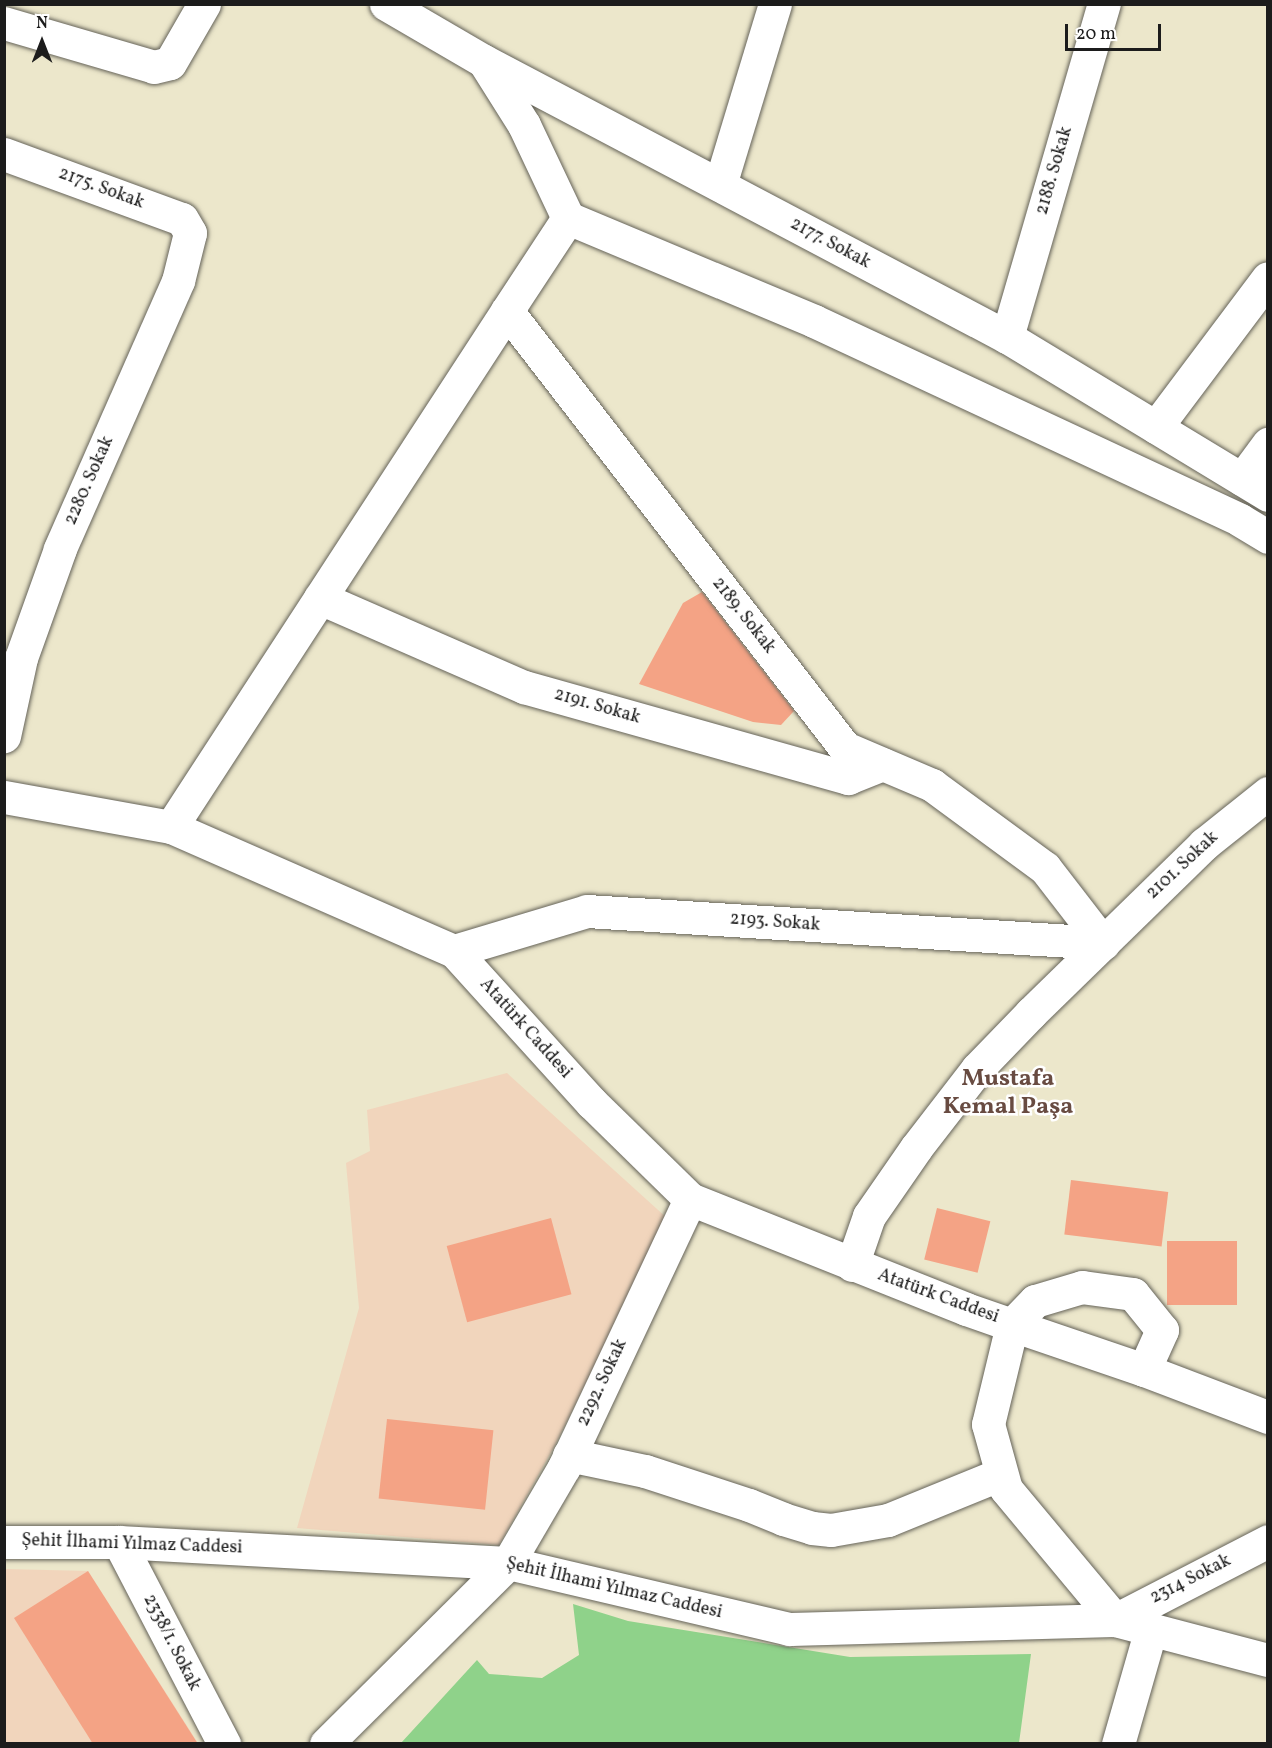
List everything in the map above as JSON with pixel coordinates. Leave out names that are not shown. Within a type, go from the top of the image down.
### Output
[{"type":"street","points":[[4,23],[154,67],[170,63],[204,4]]},
{"type":"street","name":"2177. Sokak","points":[[386,4],[484,61],[1007,337],[1255,487]]},
{"type":"street","points":[[720,185],[775,4]]},
{"type":"street","name":"2188. Sokak","points":[[1007,337],[1104,4]]},
{"type":"street","points":[[484,61],[524,125],[568,218],[814,321],[1240,520],[1268,537]]},
{"type":"street","name":"2175. Sokak","points":[[4,154],[182,219],[190,232]]},
{"type":"street","points":[[171,827],[568,218]]},
{"type":"street","name":"2280. Sokak","points":[[4,736],[21,658],[60,549],[178,281],[190,232]]},
{"type":"street","points":[[1156,427],[1268,278]]},
{"type":"street","name":"2189. Sokak","points":[[507,311],[845,748],[932,785],[1045,868],[1103,943]]},
{"type":"street","points":[[1255,487],[1268,444]]},
{"type":"street","name":"2191. Sokak","points":[[320,598],[524,687],[848,778],[882,764]]},
{"type":"street","name":"2101. Sokak","points":[[852,1265],[869,1216],[916,1148],[977,1069],[1204,844],[1268,793]]},
{"type":"street","name":"Atatürk Caddesi","points":[[4,797],[171,827],[454,951],[592,1103],[690,1199],[852,1265],[1268,1417]]},
{"type":"street","name":"2193. Sokak","points":[[454,951],[587,911],[1103,943]]},
{"type":"street","name":"2292. Sokak","points":[[326,1743],[508,1563],[569,1455],[690,1199]]},
{"type":"street","points":[[1115,1620],[1005,1489],[988,1424],[1012,1325],[1035,1301],[1082,1287],[1133,1294],[1162,1330],[1144,1370]]},
{"type":"street","points":[[569,1455],[645,1472],[749,1505],[783,1519],[812,1528],[831,1530],[888,1520],[1001,1474]]},
{"type":"street","name":"2314 Sokak","points":[[1115,1620],[1268,1541]]},
{"type":"street","name":"Şehit İlhami Yılmaz Caddesi","points":[[4,1542],[119,1542],[508,1563],[789,1629],[1115,1620],[1268,1660]]},
{"type":"street","name":"2338/1. Sokak","points":[[119,1542],[224,1743]]},
{"type":"street","points":[[1118,1743],[1151,1629]]},
{"type":"shaded area","points":[[507,1073],[668,1219],[554,1447],[499,1545],[297,1528],[359,1308],[346,1163],[370,1151],[367,1110]]},
{"type":"shaded area","points":[[5,1569],[88,1571],[198,1743],[5,1744]]},
{"type":"green space","points":[[573,1604],[628,1621],[850,1657],[1031,1654],[1019,1743],[401,1743],[477,1660],[489,1674],[542,1678],[579,1655]]},
{"type":"building","points":[[702,592],[794,711],[781,725],[753,722],[639,684],[683,603]]},
{"type":"building","points":[[1071,1180],[1168,1192],[1162,1247],[1064,1235]]},
{"type":"building","points":[[937,1208],[990,1221],[978,1273],[924,1259]]},
{"type":"building","points":[[551,1218],[571,1294],[467,1322],[447,1246]]},
{"type":"building","points":[[1167,1241],[1237,1241],[1237,1305],[1167,1305]]},
{"type":"building","points":[[387,1419],[493,1430],[485,1510],[379,1499]]},
{"type":"building","points":[[88,1571],[198,1744],[93,1744],[14,1618]]},
{"type":"district","name":"Mustafa Kemal Paşa","points":[[1008,1094]]}]
